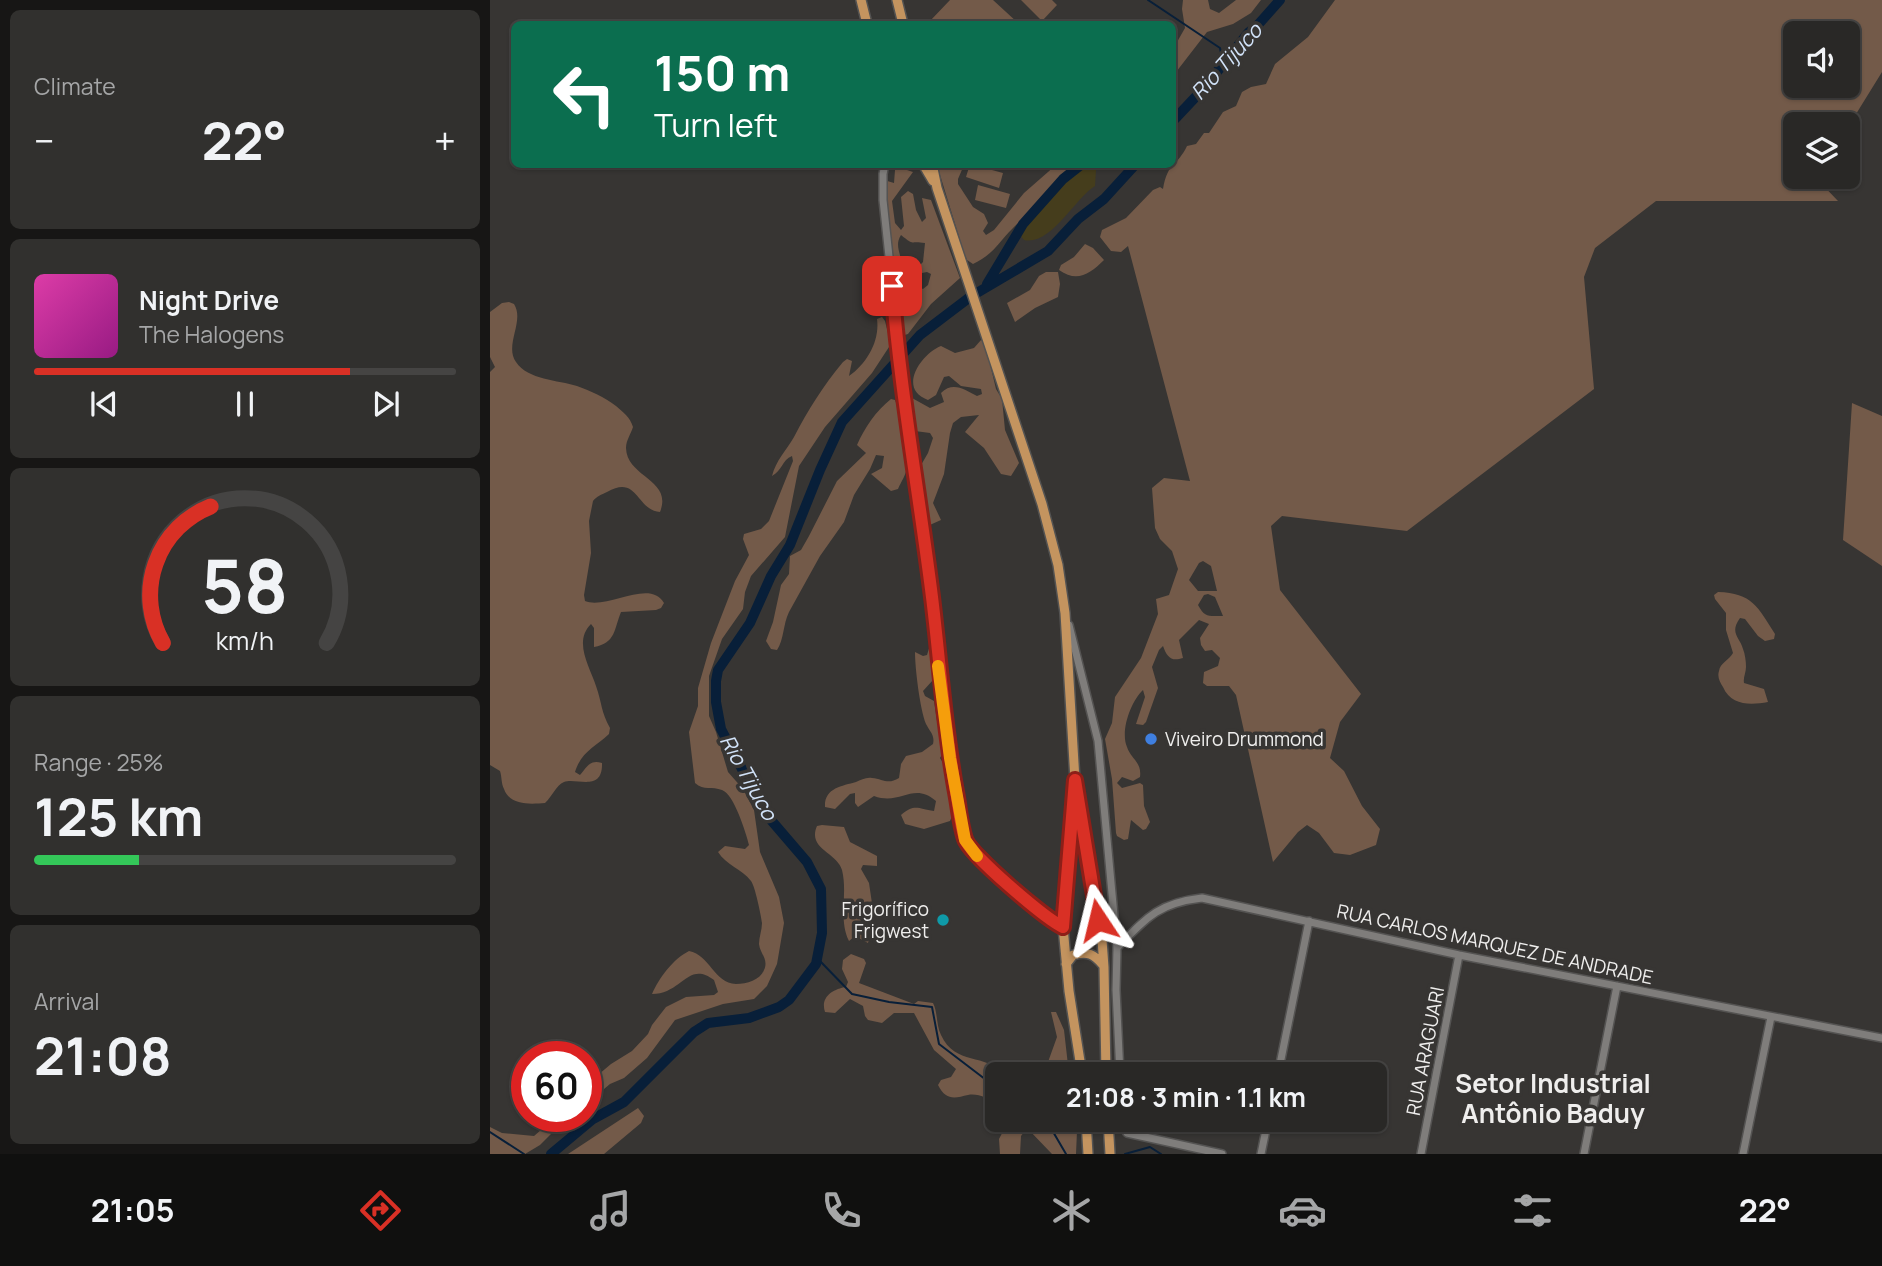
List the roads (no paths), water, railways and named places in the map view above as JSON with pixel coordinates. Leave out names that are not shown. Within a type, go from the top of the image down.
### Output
[{"type":"main road","points":[[861,0],[866,21]]},
{"type":"main road","points":[[897,0],[902,21]]},
{"type":"main road","points":[[925,168],[937,188]]},
{"type":"main road","points":[[933,168],[937,188],[1002,378],[1058,565],[1065,613],[1075,780],[1104,967],[1106,1062]]},
{"type":"main road","points":[[1075,780],[1063,927],[1080,1062]]},
{"type":"main road","points":[[1066,964],[1073,954],[1085,952],[1096,956],[1104,967]]},
{"type":"main road","points":[[1087,1132],[1088,1154]]},
{"type":"main road","points":[[1109,1132],[1110,1154]]},
{"type":"street","points":[[884,168],[883,200],[906,417],[932,599],[950,758],[965,840],[978,858],[1042,914],[1063,927]]},
{"type":"street","points":[[1065,613],[1098,741],[1117,948],[1119,1062]]},
{"type":"street","name":"RUA CARLOS MARQUEZ DE ANDRADE","points":[[1117,948],[1157,909],[1186,900],[1212,900],[1459,954],[1882,1038]]},
{"type":"street","points":[[1280,1062],[1309,921]]},
{"type":"street","name":"RUA ARAGUARI","points":[[1422,1154],[1459,954]]},
{"type":"street","points":[[1584,1154],[1617,986]]},
{"type":"street","points":[[1743,1154],[1771,1017]]},
{"type":"street","points":[[1127,1132],[1222,1154]]},
{"type":"street","points":[[1261,1154],[1266,1132]]},
{"type":"waterway","points":[[1148,0],[1220,48],[1223,64]]},
{"type":"waterway","name":"Rio Tijuco","points":[[1176,118],[1280,0]]},
{"type":"waterway","name":"Rio Tijuco","points":[[987,284],[1023,224],[1063,179],[1077,168]]},
{"type":"waterway","name":"Rio Tijuco","points":[[551,1154],[593,1119],[624,1102],[694,1032],[708,1023],[749,1018],[779,1007],[789,1000],[816,964],[822,933],[821,889],[807,862],[765,813],[721,729],[716,702],[718,670],[750,623],[771,576],[790,545],[842,422],[920,335],[970,297],[1048,251],[1078,219],[1104,199],[1132,168]]},
{"type":"waterway","points":[[819,960],[852,994],[932,1007],[939,1044],[985,1079]]},
{"type":"waterway","points":[[490,1132],[524,1154]]},
{"type":"waterway","points":[[1053,1132],[1066,1154]]},
{"type":"waterway","points":[[1125,1154],[1150,1147],[1161,1154]]},
{"type":"place","name":"Viveiro Drummond","points":[[1151,739]]},
{"type":"place","name":"Frigorífico Frigwest","points":[[943,920]]},
{"type":"district","name":"Setor Industrial Antônio Baduy","points":[[1553,1098]]}]
